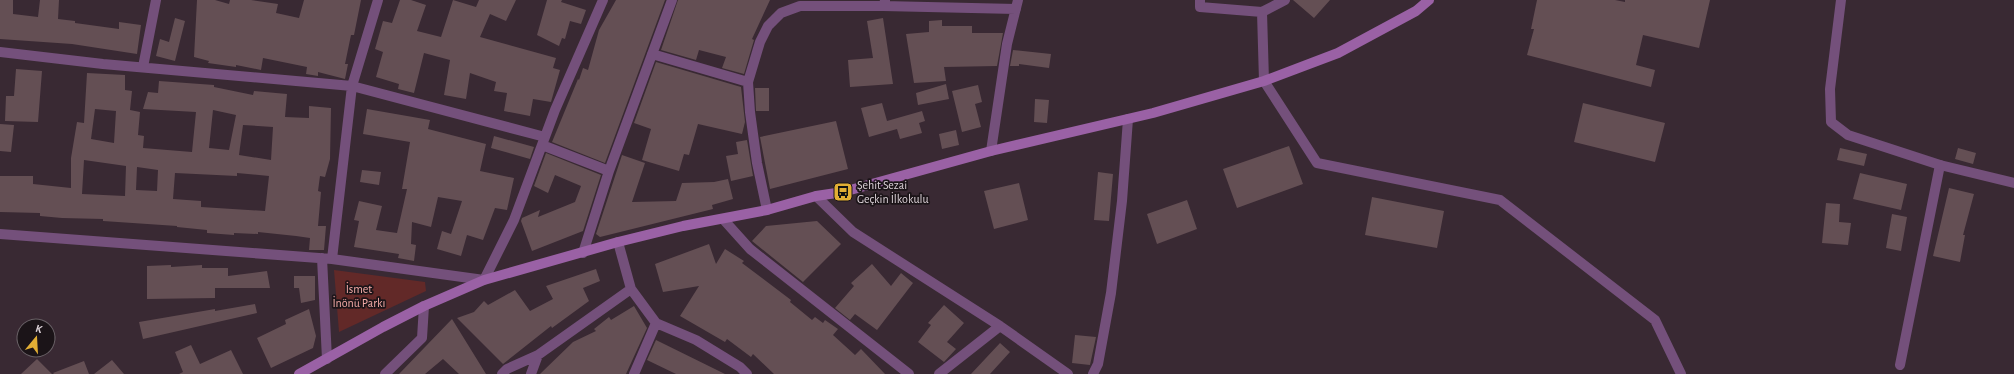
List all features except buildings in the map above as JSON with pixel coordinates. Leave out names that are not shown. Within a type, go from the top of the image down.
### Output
[{"type":"main road","points":[[299,374],[424,306],[484,280],[618,242],[767,210],[816,196],[843,192],[991,151],[1128,120],[1264,81],[1338,53],[1416,11],[1429,0]]},
{"type":"street","points":[[143,67],[156,0]]},
{"type":"street","points":[[327,359],[327,259],[352,86],[378,0]]},
{"type":"street","points":[[0,234],[327,259],[484,280],[514,220],[555,110],[603,0]]},
{"type":"street","points":[[583,253],[609,171],[672,0]]},
{"type":"street","points":[[1200,0],[1200,8],[1262,12],[1285,0]]},
{"type":"street","points":[[1841,0],[1830,89],[1831,122],[1848,135],[1940,165],[2014,183]]},
{"type":"street","points":[[767,210],[757,163],[750,112],[748,82],[760,42],[768,26],[781,13],[800,6],[820,3],[1017,5],[1007,44],[991,151]]},
{"type":"street","points":[[1262,12],[1264,81],[1317,163],[1500,200],[1655,320],[1681,374]]},
{"type":"street","points":[[0,52],[352,86],[544,141],[609,171]]},
{"type":"street","points":[[652,54],[748,82]]},
{"type":"street","points":[[1093,374],[1098,364],[1111,293],[1122,201],[1128,120]]},
{"type":"street","points":[[1900,365],[1940,165]]},
{"type":"street","points":[[816,196],[853,232],[1000,326],[1068,374]]},
{"type":"street","points":[[723,219],[750,249],[909,374]]},
{"type":"street","points":[[618,242],[631,289],[656,323],[696,340],[740,367],[747,374]]},
{"type":"street","points":[[502,374],[507,369],[538,355],[631,289]]},
{"type":"street","points":[[385,374],[422,338],[424,306]]},
{"type":"street","points":[[634,374],[656,323]]},
{"type":"street","points":[[939,374],[1000,326]]},
{"type":"street","points":[[530,374],[538,355]]},
{"type":"green space","name":"İsmet İnönü Parkı","points":[[334,270],[425,282],[426,291],[339,332]]},
{"type":"place","name":"Şehit Sezai Geçkin İlkokulu","points":[[843,192]]}]
